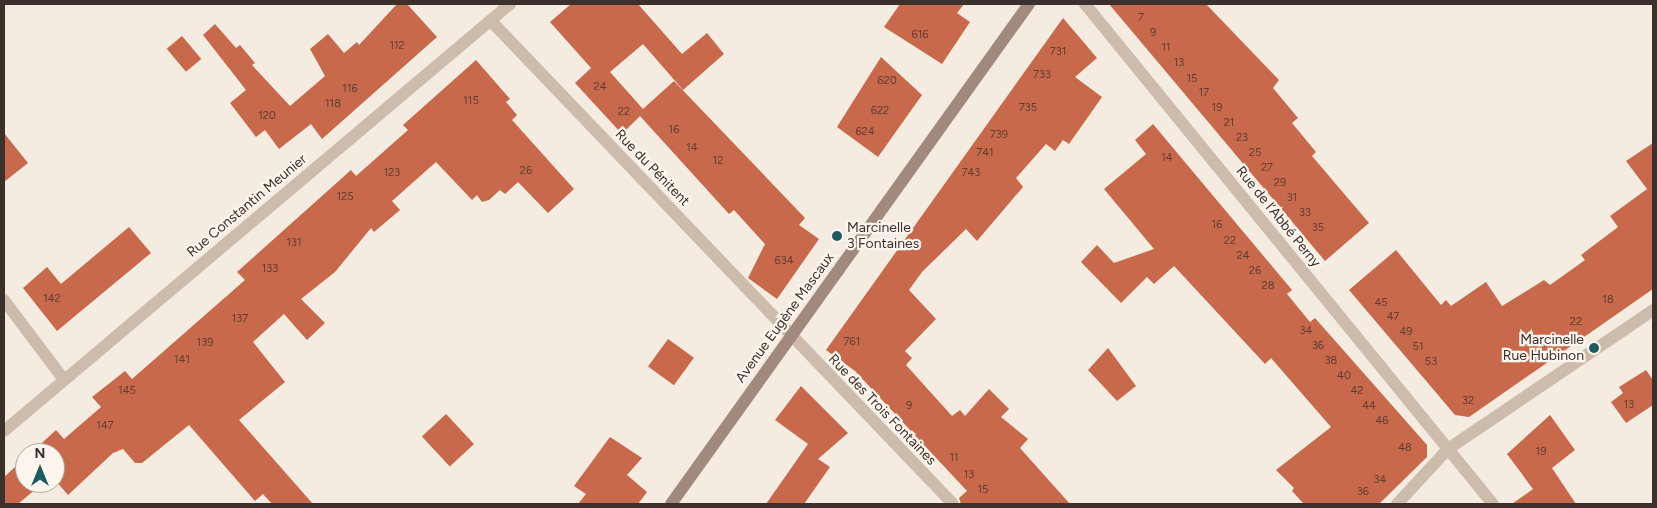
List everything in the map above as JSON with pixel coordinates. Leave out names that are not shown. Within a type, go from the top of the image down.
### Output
[{"type":"main road","name":"Avenue Eugène Mascaux","points":[[671,504],[1029,4]]},
{"type":"street","name":"Rue Constantin Meunier","points":[[4,432],[510,4]]},
{"type":"street","name":"Rue de l’Abbé Perny","points":[[1085,4],[1493,504]]},
{"type":"street","name":"Rue du Pénitent","points":[[491,21],[790,336]]},
{"type":"street","points":[[4,300],[64,380]]},
{"type":"street","points":[[1397,504],[1448,449],[1653,310]]},
{"type":"street","name":"Rue des Trois Fontaines","points":[[790,336],[953,504]]},
{"type":"building","points":[[397,4],[407,4],[437,37],[322,139],[311,124],[279,149],[265,130],[256,137],[230,103],[246,90],[203,35],[215,24],[236,48],[240,45],[255,63],[252,65],[290,106],[325,76],[310,49],[328,34],[344,53],[357,42],[359,45]]},
{"type":"building","points":[[571,4],[638,4],[682,54],[707,33],[724,54],[683,90],[643,44],[610,72],[643,109],[674,81],[805,218],[799,225],[819,239],[777,299],[748,278],[765,244],[734,210],[729,214],[640,116],[622,134],[575,83],[591,68],[550,22]]},
{"type":"building","points":[[900,4],[964,4],[957,13],[970,22],[942,64],[884,27]]},
{"type":"building","points":[[1109,4],[1206,4],[1279,80],[1273,88],[1298,118],[1292,123],[1316,152],[1312,156],[1369,223],[1325,261]]},
{"type":"building","points":[[1063,18],[1097,58],[1075,77],[1102,97],[1069,144],[1063,140],[1055,151],[1046,144],[1016,178],[1023,187],[977,241],[966,229],[922,272],[909,290],[936,319],[905,351],[912,358],[906,365],[952,416],[960,410],[965,416],[989,389],[1009,409],[1001,417],[1028,439],[1020,448],[1070,504],[961,504],[959,498],[967,491],[855,371],[826,350]]},
{"type":"building","points":[[182,36],[201,59],[186,72],[167,49]]},
{"type":"building","points":[[881,57],[922,95],[878,157],[837,127]]},
{"type":"building","points":[[476,60],[510,99],[506,102],[517,115],[512,120],[574,189],[548,213],[518,182],[505,194],[500,190],[489,200],[482,202],[477,195],[472,200],[436,162],[392,201],[400,210],[374,232],[371,228],[335,272],[301,299],[325,323],[307,340],[284,314],[253,342],[285,382],[239,420],[313,504],[272,504],[263,494],[255,501],[189,425],[142,463],[135,463],[123,449],[113,453],[68,495],[65,492],[65,443],[42,443],[56,430],[64,439],[101,407],[92,397],[125,371],[132,379],[245,280],[237,272],[351,170],[356,176],[408,130],[403,125]]},
{"type":"building","points":[[1153,124],[1292,290],[1287,294],[1310,322],[1315,318],[1427,445],[1427,457],[1379,504],[1304,504],[1292,491],[1294,488],[1276,470],[1331,427],[1271,358],[1265,364],[1174,266],[1154,284],[1147,277],[1121,303],[1081,262],[1097,245],[1114,263],[1154,249],[1104,189],[1146,154],[1135,140]]},
{"type":"building","points":[[4,133],[28,163],[4,182]]},
{"type":"building","points":[[1653,143],[1653,289],[1469,417],[1455,415],[1349,290],[1396,250],[1441,305],[1446,300],[1451,306],[1486,282],[1502,306],[1544,280],[1550,285],[1585,260],[1581,255],[1618,227],[1610,216],[1647,189],[1626,161]]},
{"type":"building","points":[[129,227],[151,253],[57,331],[23,288],[47,267],[61,284]]},
{"type":"building","points":[[668,339],[694,358],[674,385],[648,367]]},
{"type":"building","points":[[1108,348],[1136,386],[1117,401],[1088,370]]},
{"type":"building","points":[[1646,370],[1653,380],[1653,405],[1626,423],[1611,402],[1623,393],[1619,387]]},
{"type":"building","points":[[801,386],[848,433],[818,459],[830,467],[804,504],[766,504],[808,444],[775,420]]},
{"type":"building","points":[[446,414],[474,444],[450,466],[422,437]]},
{"type":"building","points":[[1550,415],[1575,450],[1552,468],[1576,504],[1512,504],[1533,489],[1507,454]]},
{"type":"building","points":[[610,437],[642,458],[627,475],[647,492],[638,504],[578,504],[586,494],[574,486]]},
{"type":"building","points":[[15,467],[15,493],[31,493],[18,504],[4,504],[4,477]]},
{"type":"place","name":"Marcinelle 3 Fontaines","points":[[837,236]]},
{"type":"place","name":"Marcinelle Rue Hubinon","points":[[1594,348]]}]
